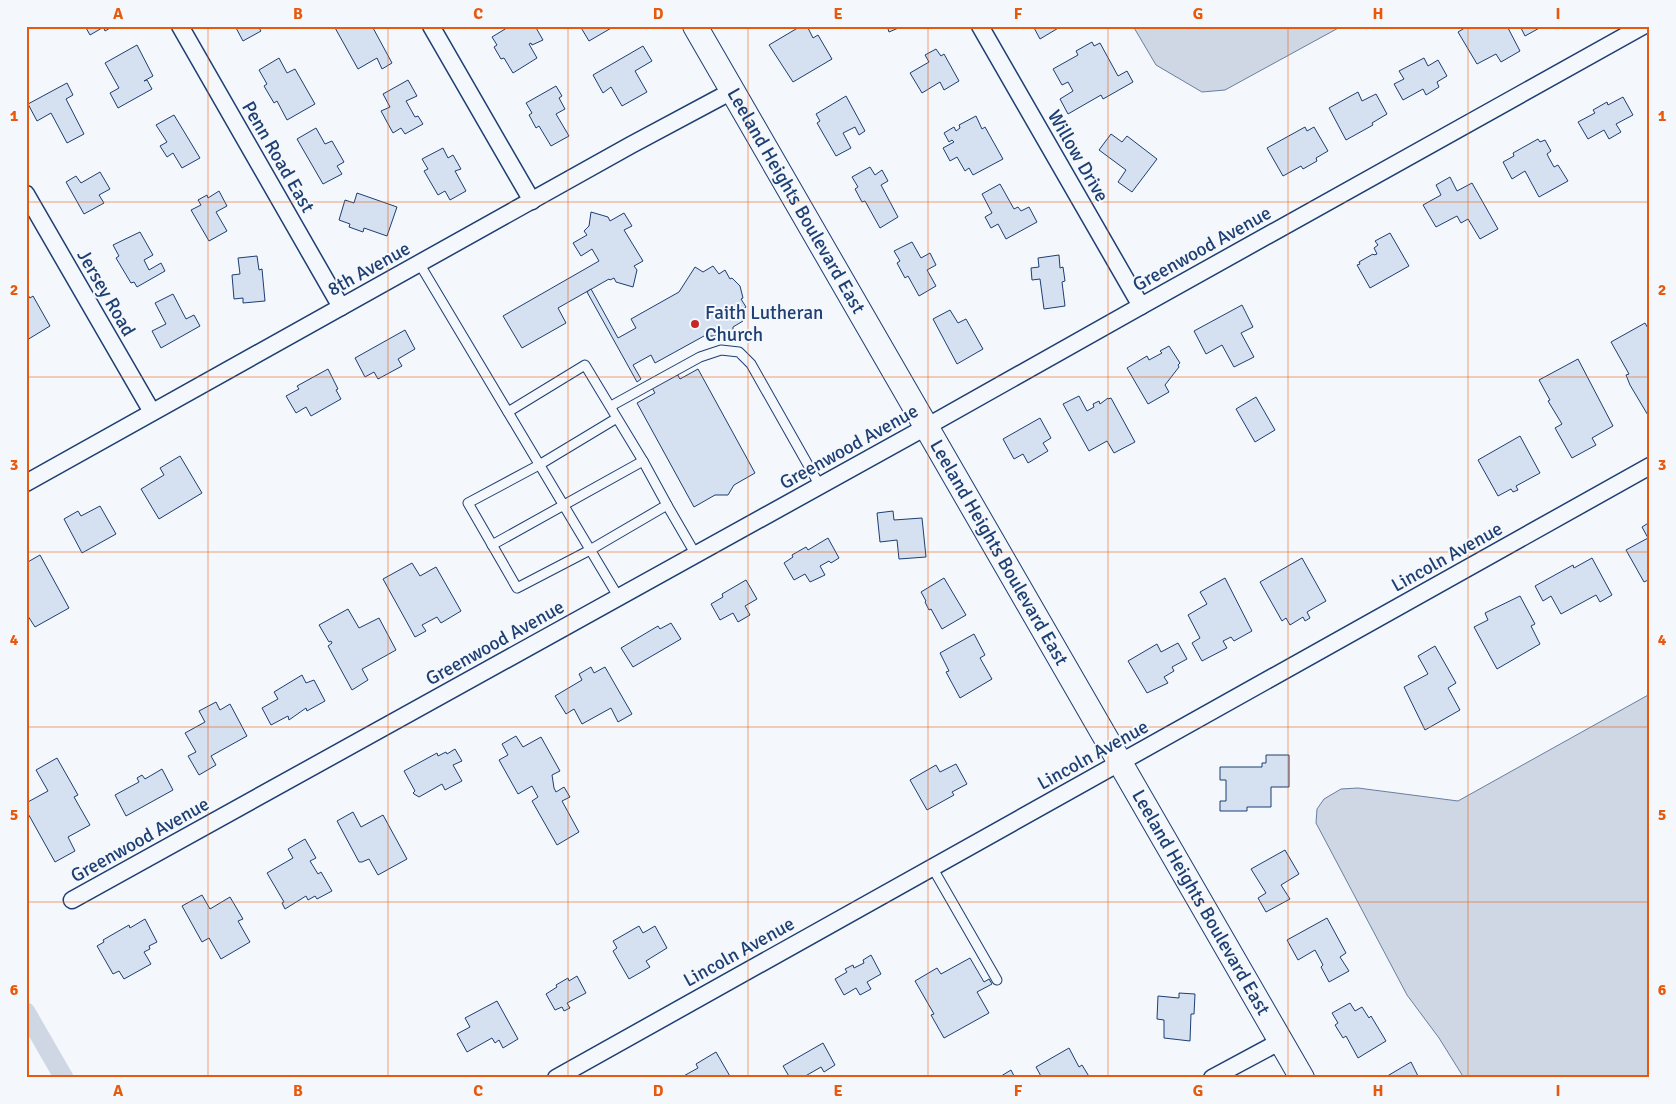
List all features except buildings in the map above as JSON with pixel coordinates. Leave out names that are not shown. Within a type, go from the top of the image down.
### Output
[{"type":"main road","name":"Leeland Heights Boulevard East","points":[[694,26],[1302,1078]]},
{"type":"street","name":"Penn Road East","points":[[180,26],[341,307]]},
{"type":"street","points":[[431,26],[532,200]]},
{"type":"street","name":"Willow Drive","points":[[980,26],[1141,306]]},
{"type":"street","name":"Greenwood Avenue","points":[[72,900],[619,598],[1643,26]]},
{"type":"street","name":"8th Avenue","points":[[26,483],[532,200],[732,91]]},
{"type":"street","name":"Jersey Road","points":[[26,194],[152,412]]},
{"type":"street","name":"Lincoln Avenue","points":[[556,1078],[1650,466]]},
{"type":"street","points":[[1212,1078],[1280,1041]]},
{"type":"lane","points":[[419,263],[619,598]]},
{"type":"lane","points":[[611,406],[700,357],[720,350],[738,352],[751,364],[820,486]]},
{"type":"lane","points":[[508,412],[585,365],[643,460],[696,555]]},
{"type":"lane","points":[[617,418],[539,465],[468,503],[492,546],[517,588],[590,550],[667,505]]},
{"type":"lane","points":[[492,546],[643,460]]},
{"type":"lane","points":[[932,867],[997,980]]},
{"type":"shaded area","points":[[1133,26],[1342,26],[1225,90],[1202,92],[1156,65]]},
{"type":"shaded area","points":[[1650,694],[1650,1078],[1464,1078],[1439,1038],[1407,995],[1316,823],[1317,809],[1324,799],[1341,789],[1358,788],[1458,801]]},
{"type":"waterway","points":[[26,1012],[64,1078]]},
{"type":"place","name":"Faith Lutheran Church","points":[[695,324]]}]
